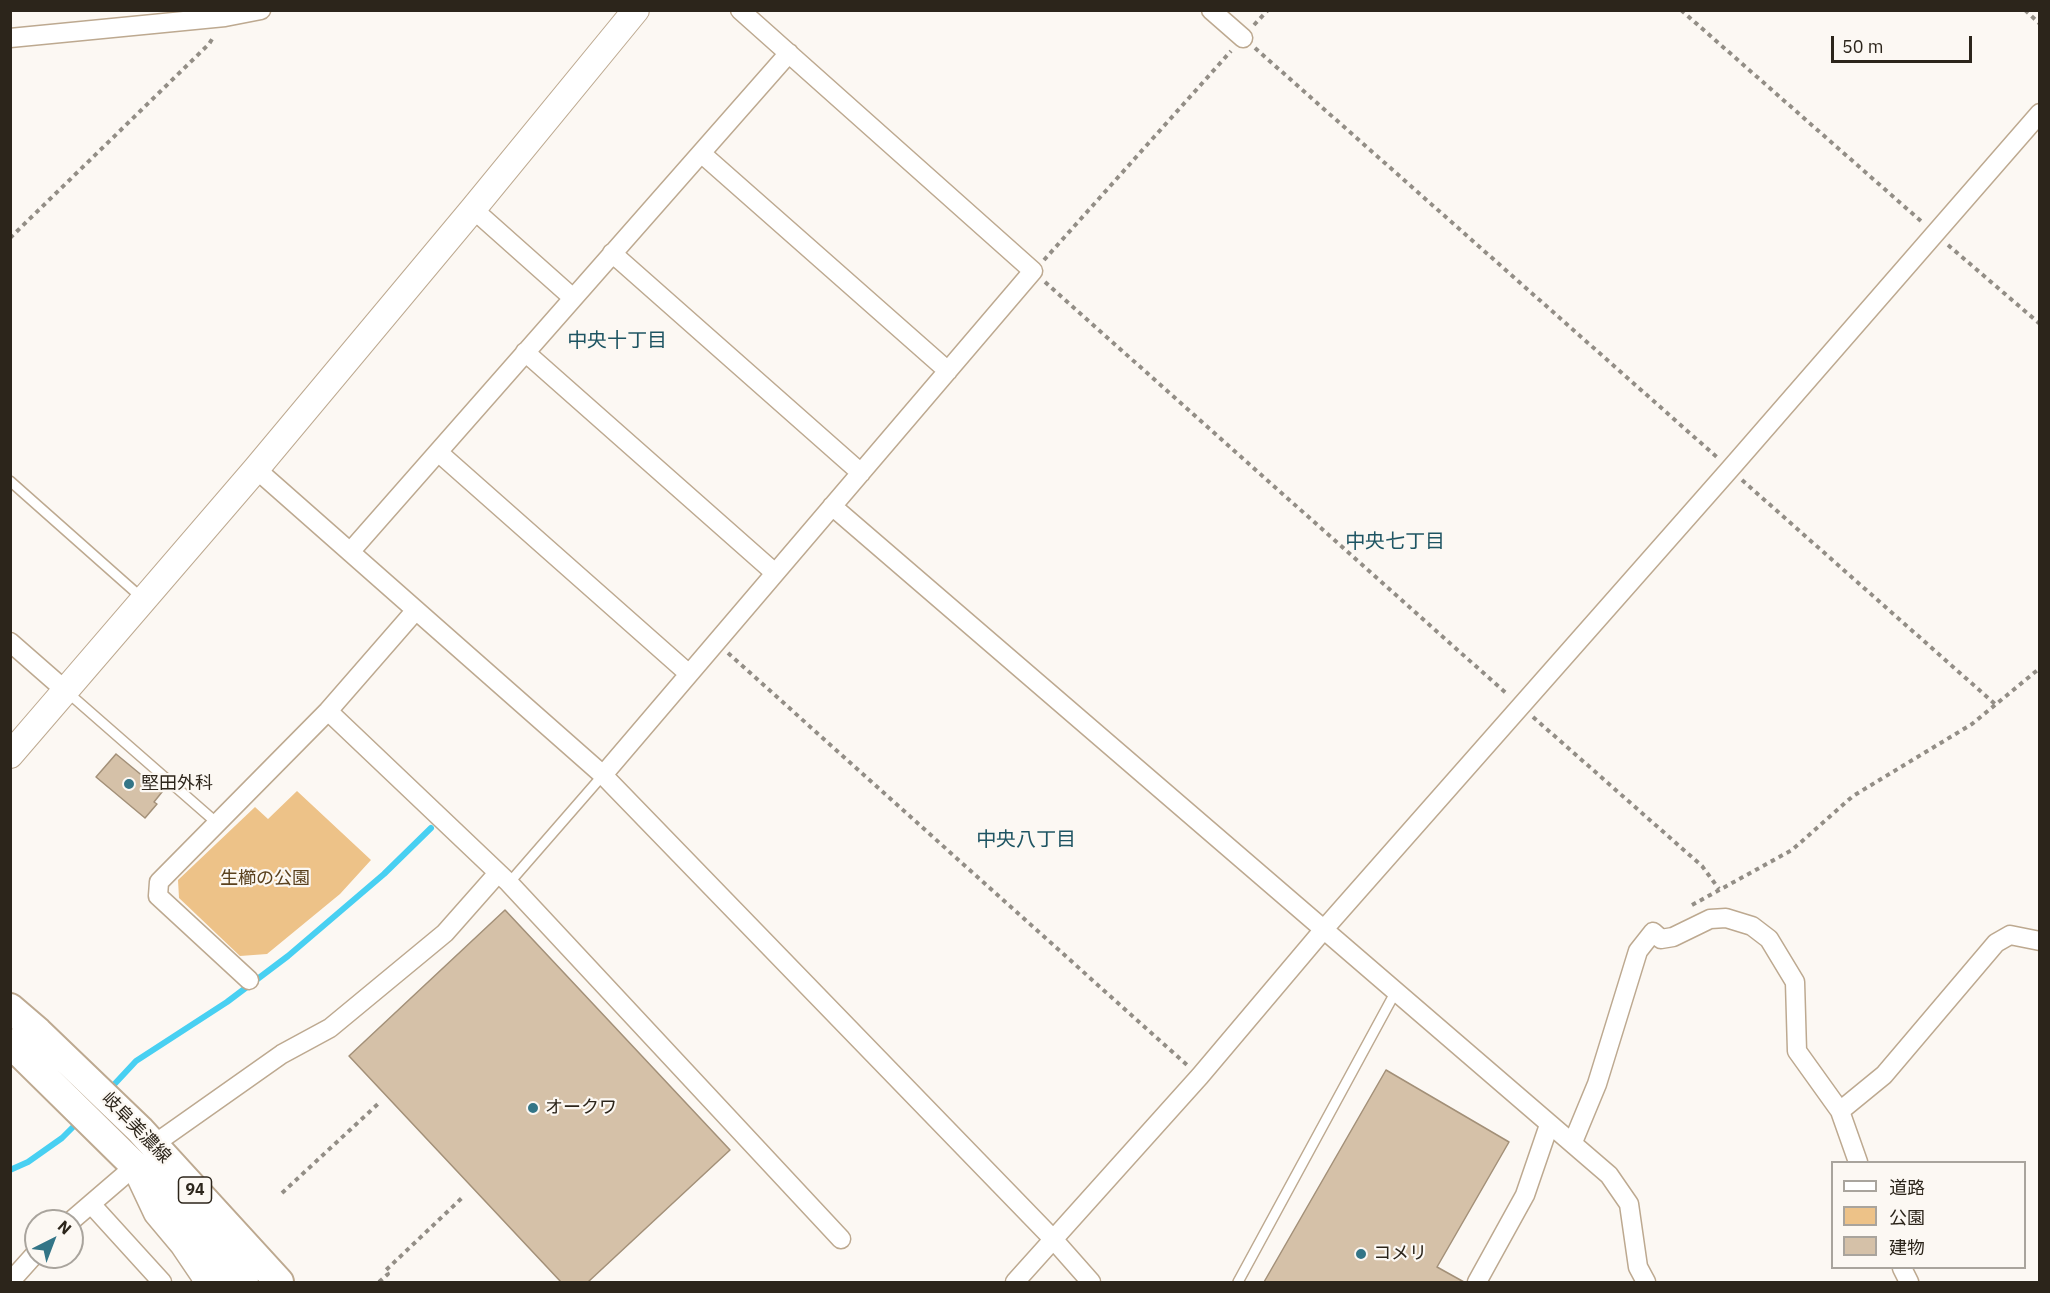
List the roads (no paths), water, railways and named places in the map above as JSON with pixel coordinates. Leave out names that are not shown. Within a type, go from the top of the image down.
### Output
[{"type":"highway","points":[[144,1162],[160,1211],[186,1242],[207,1273],[210,1282]]},
{"type":"main road","name":"岐阜美濃線","points":[[10,1008],[144,1162],[244,1282]]},
{"type":"main road","name":"岐阜美濃線","points":[[10,1043],[94,1105]]},
{"type":"main road","name":"岐阜美濃線","points":[[144,1162],[279,1282]]},
{"type":"street","points":[[10,38],[225,17],[261,10]]},
{"type":"street","points":[[10,755],[256,469],[636,10]]},
{"type":"street","points":[[603,775],[1033,271],[740,10]]},
{"type":"street","points":[[1211,10],[1243,38]]},
{"type":"street","points":[[350,552],[789,53]]},
{"type":"street","points":[[1016,1282],[1200,1076],[1325,928],[2040,113]]},
{"type":"street","points":[[701,153],[948,371]]},
{"type":"street","points":[[473,209],[573,298]]},
{"type":"street","points":[[612,253],[861,473]]},
{"type":"street","points":[[525,352],[776,573]]},
{"type":"street","points":[[438,452],[689,674]]},
{"type":"street","points":[[256,469],[603,775],[1053,1239],[1091,1282]]},
{"type":"street","points":[[832,506],[1325,928],[1609,1175],[1629,1204],[1638,1267],[1646,1282]]},
{"type":"street","points":[[249,980],[158,896],[159,882],[328,711],[416,610]]},
{"type":"street","points":[[10,642],[66,691]]},
{"type":"street","points":[[328,711],[504,878],[841,1239]]},
{"type":"street","points":[[84,1210],[282,1054],[330,1028],[445,933],[504,878]]},
{"type":"street","points":[[1573,1142],[1597,1084],[1638,951],[1653,932],[1661,939],[1673,937],[1710,919],[1726,918],[1752,926],[1769,939],[1795,982],[1797,1051],[1840,1111],[1858,1161]]},
{"type":"street","points":[[1840,1111],[1884,1075],[1996,943],[2010,935],[2040,941]]},
{"type":"street","points":[[1477,1282],[1525,1195],[1549,1125]]},
{"type":"street","points":[[91,1204],[162,1282]]},
{"type":"street","points":[[10,1282],[24,1266]]},
{"type":"lane","points":[[10,481],[143,600]]},
{"type":"lane","points":[[66,691],[218,824]]},
{"type":"lane","points":[[504,878],[603,775]]},
{"type":"lane","points":[[1238,1282],[1396,991]]},
{"type":"waterway","points":[[109,1090],[136,1061],[227,1002],[288,956],[384,874],[431,828]]},
{"type":"waterway","points":[[10,1170],[28,1162],[62,1138],[79,1121]]},
{"type":"place","name":"堅田外科","points":[[129,784]]},
{"type":"place","name":"オークワ","points":[[533,1108]]},
{"type":"place","name":"コメリ","points":[[1361,1254]]},
{"type":"district","name":"中央十丁目","points":[[617,341]]},
{"type":"district","name":"中央七丁目","points":[[1395,542]]},
{"type":"district","name":"中央八丁目","points":[[1026,840]]},
{"type":"park label","name":"生櫛の公園","points":[[265,879]]}]
